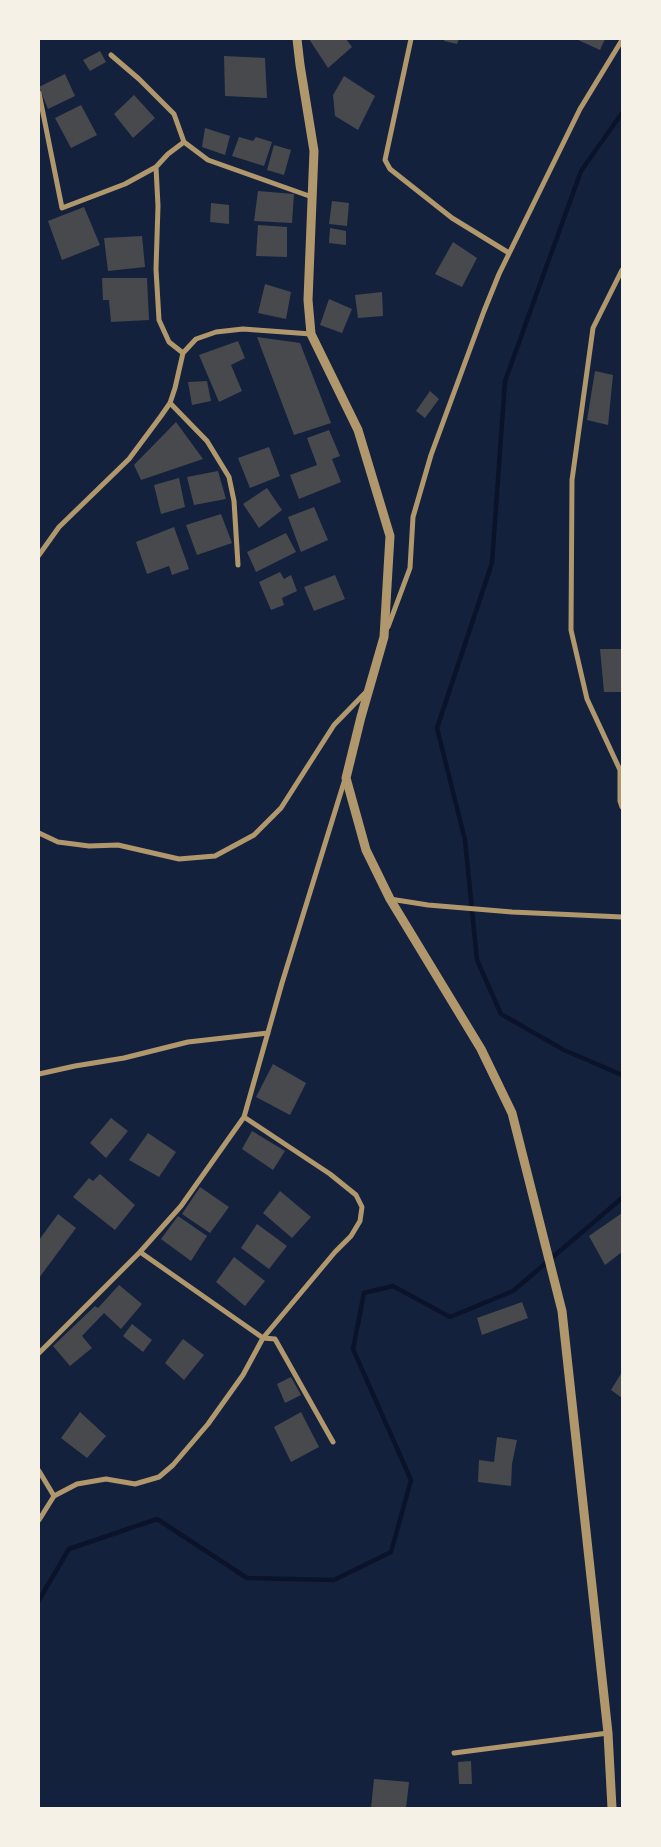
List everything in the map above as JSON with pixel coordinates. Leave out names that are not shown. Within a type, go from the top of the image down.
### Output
[{"type":"street","points":[[297,39],[314,150],[308,300],[311,334],[358,430],[390,536],[384,637]]},
{"type":"street","points":[[411,39],[385,160],[390,169],[452,218],[509,253]]},
{"type":"street","points":[[39,1353],[140,1252],[181,1206],[244,1117],[346,778],[384,637],[410,568],[413,517],[431,455],[484,311],[509,253],[580,109],[622,40]]},
{"type":"street","points":[[111,55],[140,80],[174,114],[184,142],[208,160],[312,197]]},
{"type":"street","points":[[39,93],[62,208],[125,184],[156,167],[168,154],[184,142]]},
{"type":"street","points":[[156,167],[158,206],[156,269],[160,320],[168,342],[183,353]]},
{"type":"street","points":[[622,270],[593,328],[572,480],[571,621],[571,630],[587,699],[621,769],[620,801],[622,807]]},
{"type":"street","points":[[39,556],[59,527],[129,459],[170,403],[183,353],[196,339],[216,332],[243,329],[311,334]]},
{"type":"street","points":[[170,403],[207,440],[229,477],[234,500],[238,565]]},
{"type":"street","points":[[40,836],[58,842],[89,846],[118,845],[179,859],[215,856],[254,835],[281,808],[334,725],[369,689]]},
{"type":"street","points":[[346,778],[366,850],[390,899],[481,1049],[512,1113],[562,1311],[608,1733],[612,1808]]},
{"type":"street","points":[[390,899],[428,905],[512,912],[622,916]]},
{"type":"street","points":[[39,1074],[124,1058],[188,1042],[268,1033]]},
{"type":"street","points":[[39,1520],[54,1496],[76,1484],[106,1479],[135,1484],[159,1477],[173,1465],[208,1424],[243,1375],[263,1338],[335,1252],[351,1236],[360,1221],[362,1207],[356,1195],[330,1174],[244,1117]]},
{"type":"street","points":[[140,1252],[263,1338],[275,1339],[333,1442]]},
{"type":"street","points":[[39,1471],[54,1496]]},
{"type":"street","points":[[454,1754],[608,1733]]},
{"type":"building","points":[[309,39],[346,39],[352,47],[328,68]]},
{"type":"building","points":[[445,39],[459,39],[457,44],[444,41]]},
{"type":"building","points":[[576,39],[605,39],[600,50]]},
{"type":"building","points":[[100,51],[106,62],[90,71],[83,60]]},
{"type":"building","points":[[224,56],[265,58],[267,98],[225,96]]},
{"type":"building","points":[[65,74],[75,96],[48,109],[39,87]]},
{"type":"building","points":[[344,76],[375,96],[358,130],[335,116],[333,95]]},
{"type":"building","points":[[134,95],[155,118],[133,138],[114,114]]},
{"type":"building","points":[[81,105],[97,135],[71,148],[55,118]]},
{"type":"building","points":[[205,128],[230,136],[225,155],[202,147]]},
{"type":"building","points":[[239,137],[253,141],[256,137],[272,142],[264,166],[232,156]]},
{"type":"building","points":[[274,145],[291,150],[284,175],[267,170]]},
{"type":"building","points":[[258,191],[294,194],[292,223],[254,221]]},
{"type":"building","points":[[332,201],[349,203],[347,226],[329,224]]},
{"type":"building","points":[[211,203],[229,205],[229,224],[210,222]]},
{"type":"building","points":[[84,207],[100,245],[62,260],[48,221]]},
{"type":"building","points":[[258,225],[287,227],[287,257],[256,256]]},
{"type":"building","points":[[330,228],[346,231],[346,245],[329,243]]},
{"type":"building","points":[[142,236],[145,267],[108,271],[104,238]]},
{"type":"building","points":[[453,242],[477,258],[462,287],[435,274]]},
{"type":"building","points":[[102,278],[147,278],[149,320],[111,322],[109,300],[103,300]]},
{"type":"building","points":[[265,284],[291,292],[286,319],[258,313]]},
{"type":"building","points":[[382,292],[383,316],[358,318],[355,295]]},
{"type":"building","points":[[329,299],[352,309],[342,333],[320,325]]},
{"type":"building","points":[[257,337],[300,343],[331,423],[294,435]]},
{"type":"building","points":[[238,341],[245,358],[231,365],[242,391],[219,402],[199,355]]},
{"type":"building","points":[[595,371],[613,375],[608,425],[587,420]]},
{"type":"building","points":[[207,381],[211,401],[192,405],[188,382]]},
{"type":"building","points":[[430,391],[439,399],[425,418],[416,411]]},
{"type":"building","points":[[176,422],[203,459],[141,480],[134,465]]},
{"type":"building","points":[[329,430],[340,456],[332,459],[341,482],[299,499],[290,475],[317,465],[307,438]]},
{"type":"building","points":[[269,447],[280,476],[250,488],[238,458]]},
{"type":"building","points":[[218,471],[226,499],[194,505],[187,477]]},
{"type":"building","points":[[179,478],[185,507],[161,514],[154,485]]},
{"type":"building","points":[[267,488],[282,510],[259,528],[243,504]]},
{"type":"building","points":[[314,507],[328,540],[301,552],[288,517]]},
{"type":"building","points":[[221,514],[232,543],[197,555],[186,525]]},
{"type":"building","points":[[174,527],[189,569],[172,575],[169,566],[147,574],[136,542]]},
{"type":"building","points":[[286,533],[296,552],[256,572],[247,552]]},
{"type":"building","points":[[280,572],[284,579],[291,575],[297,591],[282,598],[284,605],[271,610],[259,582]]},
{"type":"building","points":[[335,575],[345,599],[314,611],[304,587]]},
{"type":"building","points":[[600,649],[622,649],[622,692],[604,692]]},
{"type":"building","points":[[273,1064],[306,1083],[290,1115],[256,1097]]},
{"type":"building","points":[[111,1118],[128,1131],[106,1158],[90,1143]]},
{"type":"building","points":[[252,1131],[285,1151],[273,1170],[242,1149]]},
{"type":"building","points":[[148,1133],[176,1152],[159,1177],[129,1160]]},
{"type":"building","points":[[100,1174],[135,1205],[115,1230],[73,1197],[89,1178],[93,1181]]},
{"type":"building","points":[[200,1187],[229,1207],[210,1233],[182,1214]]},
{"type":"building","points":[[280,1191],[311,1217],[292,1238],[263,1213]]},
{"type":"building","points":[[622,1213],[622,1252],[605,1265],[589,1236]]},
{"type":"building","points":[[58,1214],[76,1228],[39,1278],[39,1240]]},
{"type":"building","points":[[178,1216],[207,1236],[191,1261],[161,1239]]},
{"type":"building","points":[[257,1224],[287,1246],[269,1269],[241,1248]]},
{"type":"building","points":[[234,1257],[265,1281],[245,1306],[216,1282]]},
{"type":"building","points":[[119,1285],[142,1304],[121,1329],[104,1313],[82,1336],[92,1348],[70,1366],[53,1346],[95,1306],[98,1308]]},
{"type":"building","points":[[522,1302],[528,1318],[482,1335],[477,1318]]},
{"type":"building","points":[[132,1324],[152,1340],[143,1352],[123,1336]]},
{"type":"building","points":[[183,1339],[204,1355],[184,1380],[165,1363]]},
{"type":"building","points":[[622,1372],[622,1398],[611,1390]]},
{"type":"building","points":[[291,1377],[301,1395],[285,1403],[277,1384]]},
{"type":"building","points":[[80,1412],[106,1436],[87,1458],[61,1438]]},
{"type":"building","points":[[301,1412],[319,1447],[291,1462],[274,1427]]},
{"type":"building","points":[[497,1437],[517,1440],[512,1464],[511,1486],[478,1482],[479,1460],[494,1462]]},
{"type":"building","points":[[471,1761],[472,1784],[459,1784],[458,1762]]},
{"type":"building","points":[[374,1779],[409,1782],[406,1808],[371,1808]]},
{"type":"waterway","points":[[622,113],[581,171],[505,381],[492,563],[437,728],[465,840],[477,960],[501,1014],[564,1050],[622,1075]]},
{"type":"waterway","points":[[39,1600],[69,1549],[157,1519],[247,1578],[334,1580],[391,1552],[411,1480],[353,1349],[364,1293],[393,1286],[450,1317],[513,1291],[622,1198]]}]
